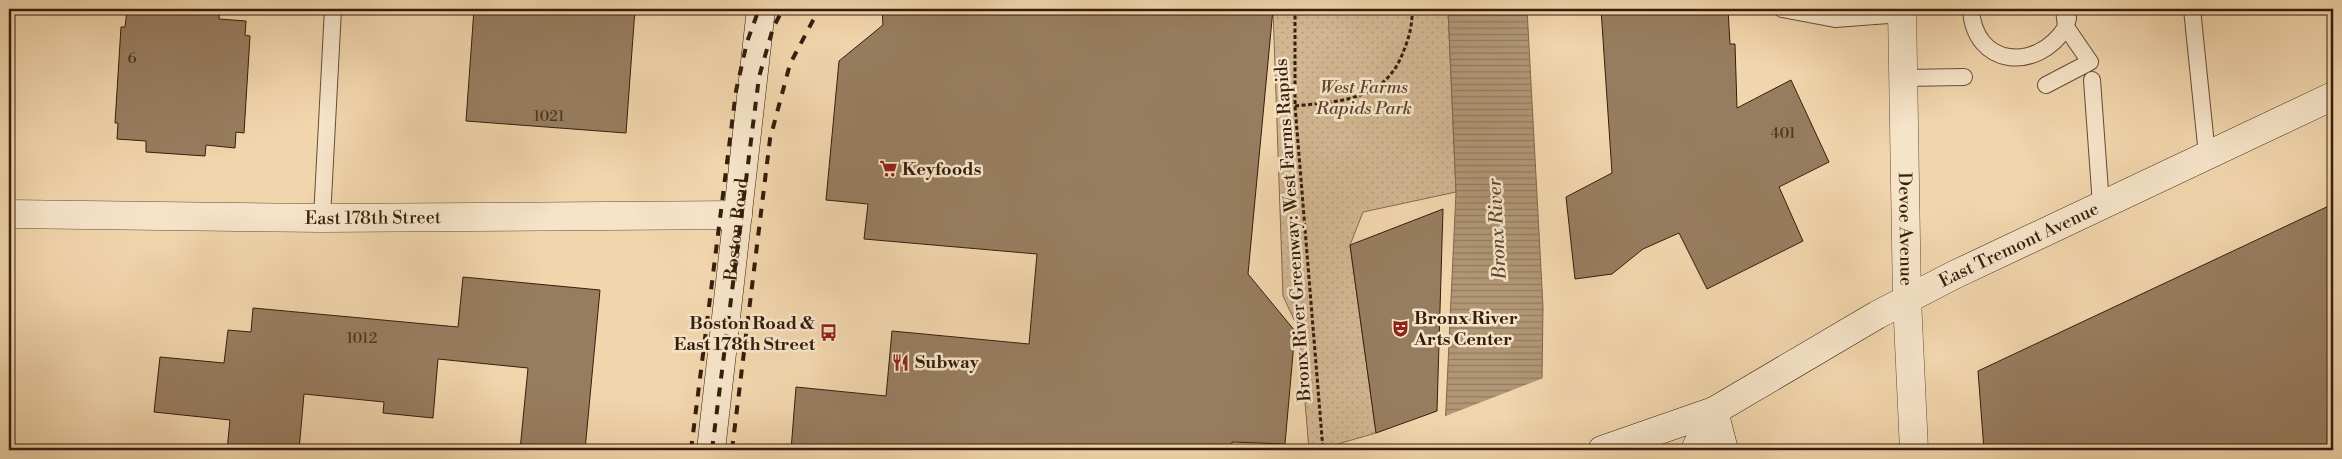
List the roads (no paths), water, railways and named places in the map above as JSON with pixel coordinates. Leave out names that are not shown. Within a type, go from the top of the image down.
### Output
[{"type":"street","name":"Boston Road","points":[[711,450],[761,9]]},
{"type":"street","name":"Devoe Avenue","points":[[1902,11],[1907,299],[1914,450]]},
{"type":"street","name":"East Tremont Avenue","points":[[1602,450],[1714,411],[1907,299],[2333,96]]},
{"type":"street","name":"East 178th Street","points":[[9,214],[322,218],[738,215]]},
{"type":"street","points":[[1695,450],[1714,411]]},
{"type":"street","points":[[1714,411],[1724,450]]},
{"type":"lane","points":[[322,218],[333,9]]},
{"type":"lane","points":[[1782,9],[1835,19],[1902,11]]},
{"type":"lane","points":[[1971,9],[1974,30],[1981,42],[1999,54],[2013,58],[2022,58],[2040,53],[2056,40],[2066,27],[2071,9]]},
{"type":"lane","points":[[2046,85],[2090,62],[2066,27],[2064,9]]},
{"type":"lane","points":[[2192,9],[2207,155]]},
{"type":"lane","points":[[1904,78],[1964,77]]},
{"type":"lane","points":[[2092,80],[2101,205]]},
{"type":"water","name":"Bronx River","points":[[1448,9],[1527,9],[1543,307],[1541,450],[1444,450],[1456,192]]},
{"type":"railway","points":[[691,450],[736,91],[747,42],[759,9]]},
{"type":"railway","points":[[712,450],[759,77],[773,28],[783,9]]},
{"type":"railway","points":[[732,450],[770,139],[790,64],[819,9]]},
{"type":"place","name":"Keyfoods","points":[[888,169]]},
{"type":"place","name":"Bronx River Arts Center","points":[[1400,328]]},
{"type":"place","name":"Boston Road & East 178th Street","points":[[829,333]]},
{"type":"place","name":"Subway","points":[[901,362]]},
{"type":"park label","name":"West Farms Rapids Park","points":[[1364,97]]}]
